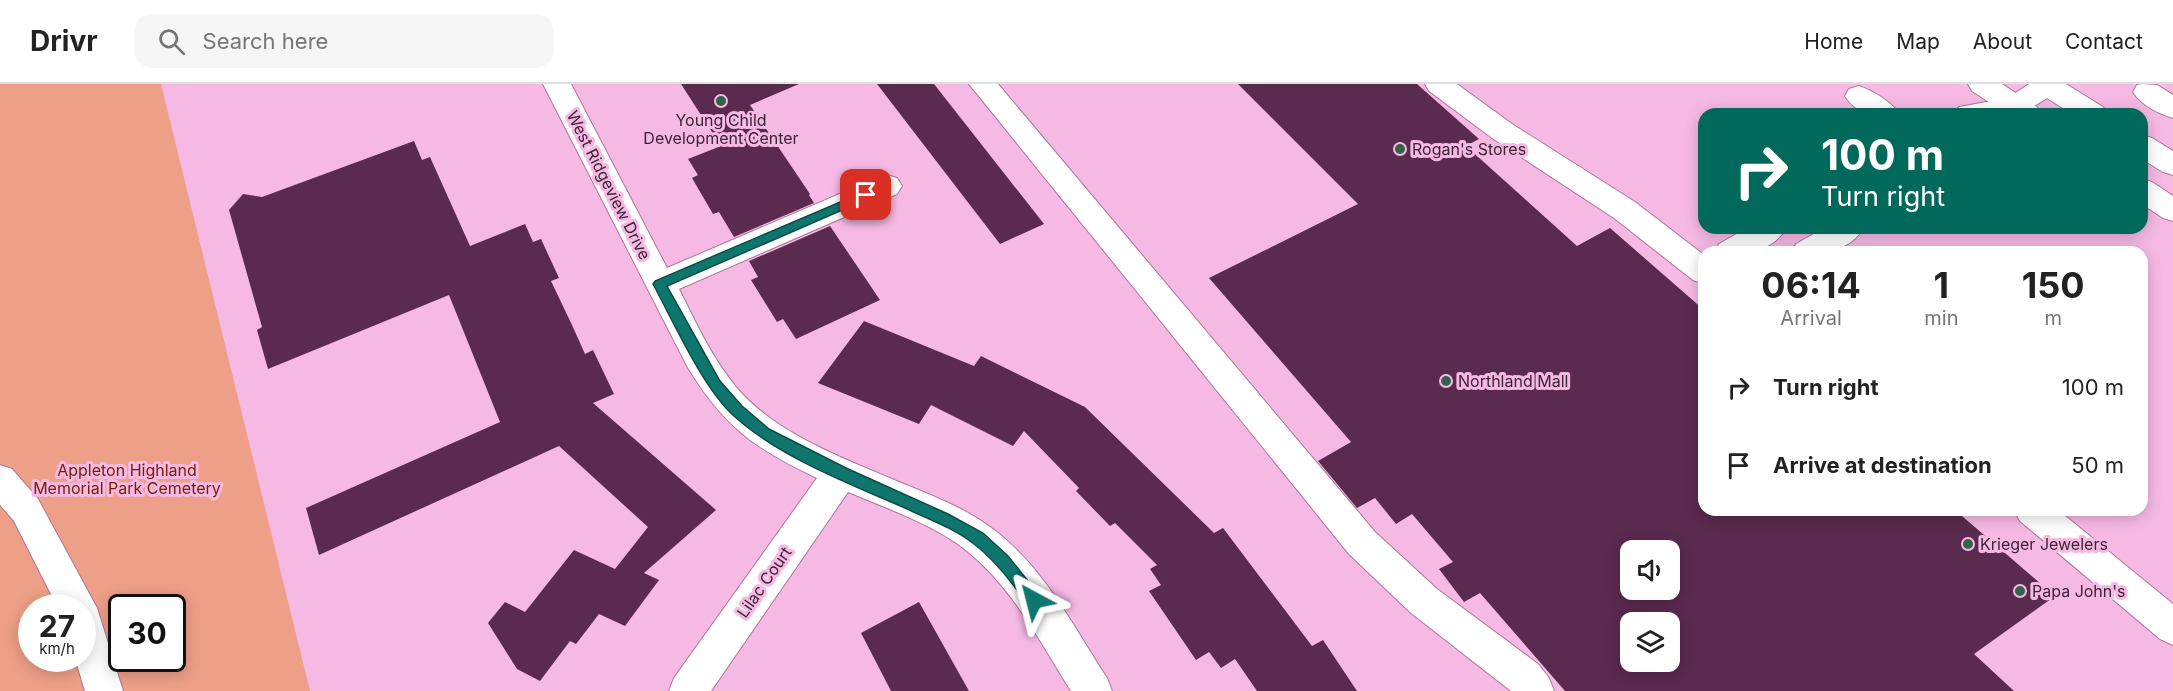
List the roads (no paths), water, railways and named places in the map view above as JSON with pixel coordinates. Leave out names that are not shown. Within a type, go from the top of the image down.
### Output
[{"type":"street","name":"West Ridgeview Drive","points":[[556,84],[715,385],[737,410],[764,433],[841,473],[943,518],[978,538],[1003,560],[1034,600],[1093,691]]},
{"type":"street","points":[[982,84],[1362,543],[1424,601],[1524,677],[1535,691]]},
{"type":"street","points":[[1439,84],[1468,109],[1505,135],[1544,157],[1636,217],[1665,243],[1698,268]]},
{"type":"street","points":[[1982,84],[2013,108]]},
{"type":"street","points":[[2020,108],[2048,84],[2084,108]]},
{"type":"street","points":[[2147,92],[2173,108]]},
{"type":"street","points":[[1859,96],[1876,108]]},
{"type":"street","points":[[2148,149],[2173,165]]},
{"type":"street","points":[[660,284],[887,186]]},
{"type":"street","points":[[2148,194],[2173,210]]},
{"type":"street","points":[[1740,246],[1761,234]]},
{"type":"street","points":[[1817,246],[1838,234]]},
{"type":"street","name":"Lilac Court","points":[[688,691],[841,473]]},
{"type":"street","points":[[0,480],[26,510],[71,594]]},
{"type":"street","points":[[2039,516],[2173,627]]},
{"type":"street","points":[[96,664],[104,691]]},
{"type":"place","name":"Young Child Development Center","points":[[721,101]]},
{"type":"place","name":"Rogan's Stores","points":[[1400,149]]},
{"type":"place","name":"Northland Mall","points":[[1446,381]]},
{"type":"place","name":"Krieger Jewelers","points":[[1968,544]]},
{"type":"place","name":"Papa John's","points":[[2020,591]]},
{"type":"park label","name":"Appleton Highland Memorial Park Cemetery","points":[[127,479]]}]
